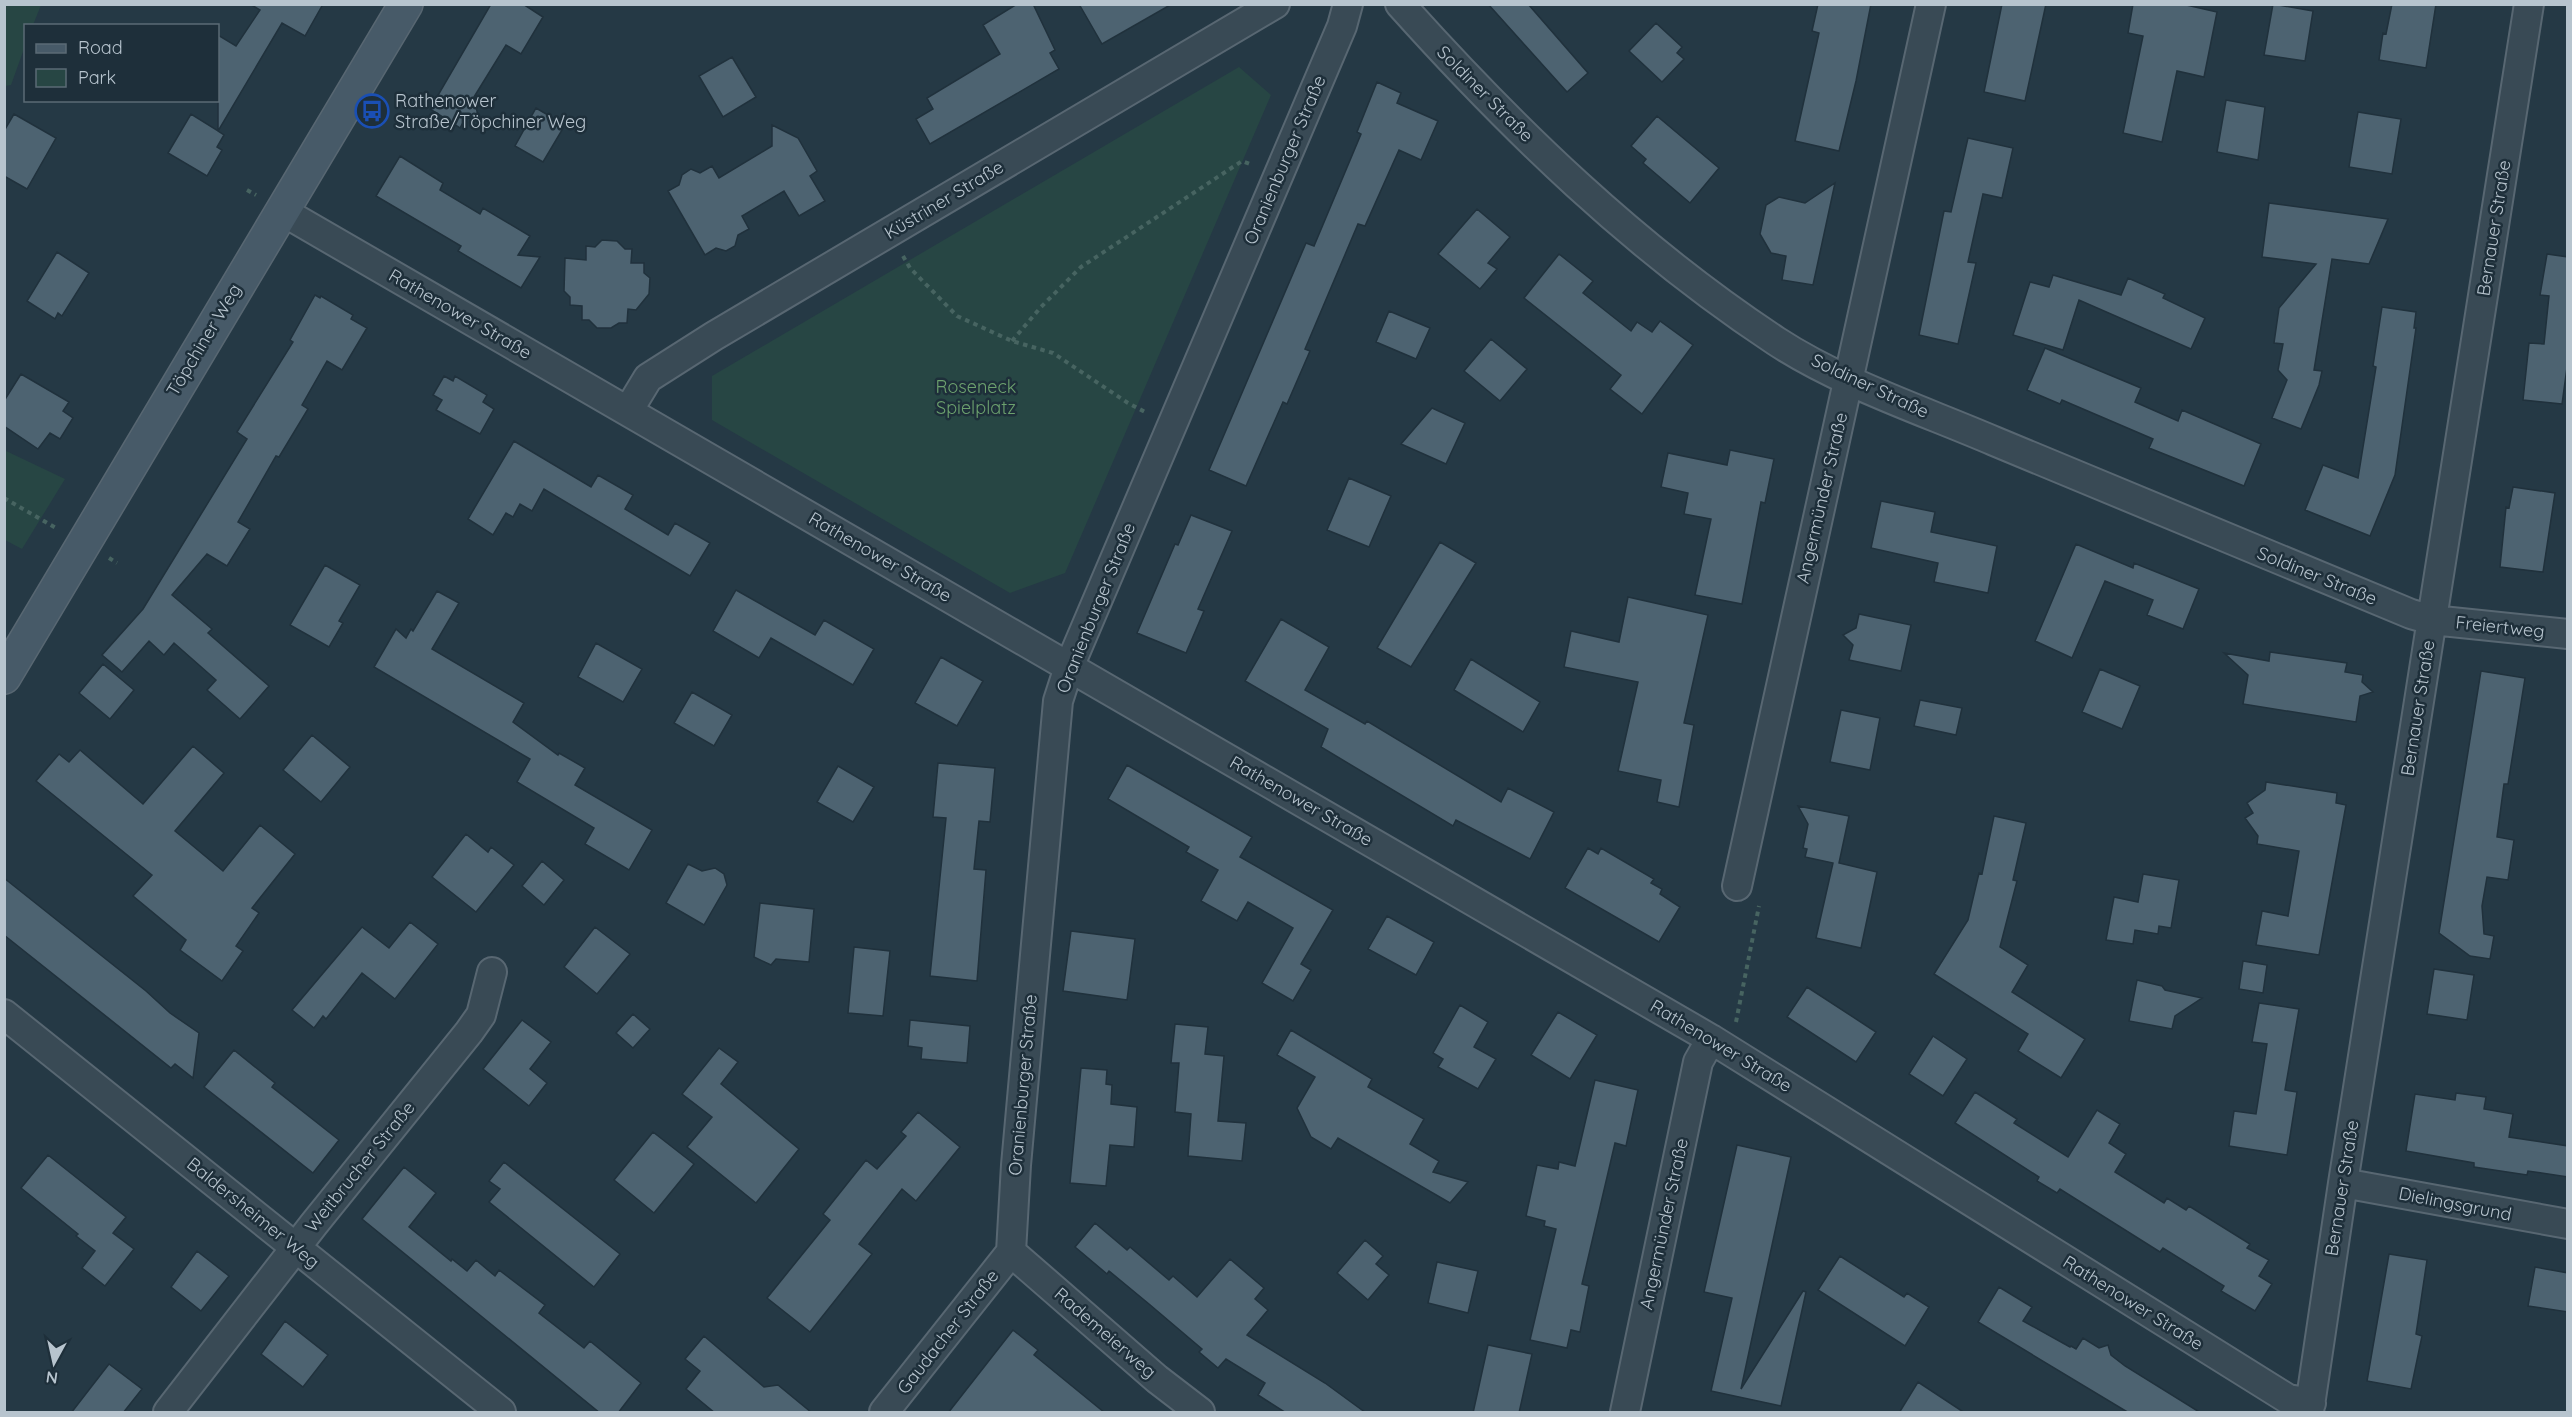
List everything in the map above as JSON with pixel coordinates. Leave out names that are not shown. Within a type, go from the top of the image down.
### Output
[{"type":"street","name":"Töpchiner Weg","points":[[4,677],[406,4]]},
{"type":"street","name":"Küstriner Straße","points":[[628,411],[648,378],[889,232],[1275,4]]},
{"type":"street","name":"Oranienburger Straße","points":[[1011,1252],[1016,1165],[1058,701],[1069,667],[1342,26],[1348,4]]},
{"type":"street","name":"Soldiner Straße","points":[[1400,4],[1451,61],[1519,130],[1583,190],[1675,269],[1778,342],[1849,380],[2187,523],[2411,614],[2432,620]]},
{"type":"street","name":"Angermünder Straße","points":[[1748,891],[1849,380],[1931,4]]},
{"type":"street","name":"Bernauer Straße","points":[[2310,1408],[2343,1183],[2529,4]]},
{"type":"street","name":"Rathenower Straße","points":[[282,211],[1069,667],[1723,1032],[2288,1399],[2310,1408]]},
{"type":"street","name":"Freiertweg","points":[[2432,620],[2568,634]]},
{"type":"street","name":"Weitbrucher Straße","points":[[168,1413],[295,1248],[469,1032],[481,1015],[492,972]]},
{"type":"street","name":"Baldersheimer Weg","points":[[4,1014],[501,1413]]},
{"type":"street","name":"Angermünder Straße","points":[[1625,1413],[1698,1062],[1723,1032]]},
{"type":"street","name":"Dielingsgrund","points":[[2343,1183],[2568,1224]]},
{"type":"street","name":"Gaudacher Straße","points":[[884,1413],[1011,1252]]},
{"type":"street","name":"Rademeierweg","points":[[1011,1252],[1157,1379],[1200,1413]]},
{"type":"path","points":[[1012,341],[1080,267],[1242,161],[1279,174]]},
{"type":"path","points":[[889,232],[910,268],[957,316],[1012,341],[1053,353],[1128,403],[1173,423]]},
{"type":"path","points":[[4,498],[83,543]]},
{"type":"path","points":[[1723,1032],[1748,891]]},
{"type":"green space","points":[[4,5],[41,5],[33,24],[24,24],[24,49],[11,85],[5,86]]},
{"type":"green space","name":"Roseneck Spielplatz","points":[[1239,67],[1271,95],[1065,573],[1010,593],[712,420],[712,376]]},
{"type":"green space","points":[[4,450],[65,479],[22,549],[5,540]]},
{"type":"building","points":[[250,4],[323,4],[305,36],[282,23],[218,131],[219,36],[236,46],[260,10]]},
{"type":"building","points":[[491,4],[523,4],[543,17],[521,54],[506,45],[474,97],[478,116],[465,119],[460,128],[430,109]]},
{"type":"building","points":[[1017,4],[1033,4],[1055,50],[1050,53],[1059,69],[930,144],[916,119],[933,109],[927,98],[1000,54],[983,25]]},
{"type":"building","points":[[1079,4],[1172,4],[1102,44]]},
{"type":"building","points":[[1488,4],[1528,4],[1588,73],[1567,92]]},
{"type":"building","points":[[1818,4],[1871,4],[1839,151],[1795,141],[1819,33],[1812,31]]},
{"type":"building","points":[[2002,4],[2046,4],[2025,101],[1984,92]]},
{"type":"building","points":[[2133,4],[2182,4],[2217,12],[2204,77],[2177,71],[2162,142],[2123,133],[2143,36],[2128,33]]},
{"type":"building","points":[[2273,4],[2313,11],[2305,61],[2264,55]]},
{"type":"building","points":[[2392,4],[2436,4],[2426,68],[2379,60],[2383,33],[2386,34]]},
{"type":"building","points":[[1656,23],[1682,47],[1677,53],[1684,59],[1662,82],[1629,51]]},
{"type":"building","points":[[732,57],[756,97],[723,117],[699,76]]},
{"type":"building","points":[[1377,82],[1401,93],[1397,103],[1438,121],[1421,160],[1399,150],[1365,226],[1358,224],[1305,349],[1310,351],[1287,404],[1283,402],[1246,486],[1209,470],[1306,243],[1314,246],[1361,134],[1357,132]]},
{"type":"building","points":[[2226,100],[2265,107],[2258,160],[2217,152]]},
{"type":"building","points":[[536,108],[565,125],[543,162],[515,146]]},
{"type":"building","points":[[2358,112],[2401,119],[2392,174],[2349,167]]},
{"type":"building","points":[[14,114],[56,138],[27,189],[4,176],[4,131]]},
{"type":"building","points":[[191,114],[224,135],[217,147],[222,150],[207,176],[168,153]]},
{"type":"building","points":[[1657,116],[1719,168],[1690,203],[1643,163],[1646,159],[1631,146]]},
{"type":"building","points":[[772,125],[798,138],[817,171],[810,176],[825,201],[799,216],[784,191],[742,216],[749,229],[738,235],[735,246],[726,251],[716,248],[705,255],[668,191],[679,185],[682,175],[691,169],[700,173],[712,166],[719,178],[772,146]]},
{"type":"building","points":[[1968,138],[2013,148],[2002,198],[1983,194],[1968,262],[1976,263],[1958,344],[1919,335],[1944,211],[1951,212]]},
{"type":"building","points":[[400,156],[443,183],[440,190],[480,214],[483,208],[530,236],[518,255],[540,257],[521,288],[458,251],[461,246],[376,196]]},
{"type":"building","points":[[1835,183],[1813,285],[1782,280],[1786,256],[1771,253],[1760,234],[1766,205],[1779,197],[1805,203]]},
{"type":"building","points":[[2269,203],[2388,219],[2369,264],[2332,259],[2314,370],[2322,371],[2319,385],[2301,429],[2272,418],[2287,380],[2278,370],[2283,344],[2274,343],[2279,308],[2316,264],[2262,257]]},
{"type":"building","points":[[1477,209],[1510,237],[1488,263],[1497,269],[1480,289],[1438,254]]},
{"type":"building","points":[[602,240],[617,241],[625,249],[632,249],[631,263],[644,263],[644,273],[650,278],[649,294],[636,310],[628,309],[627,323],[619,323],[611,328],[597,328],[589,320],[582,320],[582,306],[570,305],[570,297],[564,291],[565,258],[586,260],[586,246],[595,247]]},
{"type":"building","points":[[57,252],[89,273],[62,316],[58,313],[55,319],[27,301]]},
{"type":"building","points":[[1559,254],[1593,281],[1583,293],[1631,331],[1637,322],[1652,332],[1660,321],[1693,345],[1642,414],[1610,389],[1621,375],[1524,298]]},
{"type":"building","points":[[2547,254],[2568,257],[2568,360],[2562,404],[2523,400],[2529,343],[2544,344],[2549,296],[2540,295]]},
{"type":"building","points":[[2053,275],[2121,295],[2128,278],[2165,294],[2163,298],[2205,318],[2191,349],[2079,300],[2063,350],[2013,335],[2030,282],[2049,287]]},
{"type":"building","points":[[315,295],[320,298],[321,296],[353,315],[351,319],[367,328],[342,370],[327,361],[302,405],[308,409],[279,457],[276,456],[238,522],[250,529],[227,566],[207,554],[172,595],[212,629],[208,633],[269,686],[240,719],[207,690],[216,680],[174,643],[164,655],[149,641],[122,672],[102,655],[143,609],[247,439],[237,432],[293,342],[290,340]]},
{"type":"building","points":[[2382,307],[2416,312],[2414,328],[2416,328],[2395,475],[2370,536],[2305,510],[2323,465],[2358,478],[2376,367],[2373,366]]},
{"type":"building","points":[[1389,311],[1430,328],[1416,359],[1376,342]]},
{"type":"building","points":[[1491,339],[1527,369],[1500,401],[1464,371]]},
{"type":"building","points":[[2045,348],[2141,388],[2135,402],[2178,421],[2182,410],[2261,444],[2244,486],[2149,448],[2153,439],[2062,400],[2060,404],[2027,390]]},
{"type":"building","points":[[21,374],[69,402],[63,411],[73,418],[60,439],[50,433],[38,449],[4,426],[4,401]]},
{"type":"building","points":[[444,376],[453,381],[455,376],[487,395],[483,402],[494,409],[480,434],[436,410],[442,400],[433,395]]},
{"type":"building","points":[[1432,408],[1465,423],[1446,464],[1401,444]]},
{"type":"building","points":[[514,441],[591,487],[598,475],[633,495],[625,509],[668,535],[675,523],[710,543],[690,576],[544,489],[532,511],[520,504],[513,517],[506,513],[493,535],[468,519]]},
{"type":"building","points":[[1730,450],[1774,459],[1765,503],[1761,502],[1742,604],[1695,595],[1711,519],[1684,514],[1688,493],[1661,487],[1668,453],[1727,465]]},
{"type":"building","points":[[1349,478],[1391,496],[1369,547],[1327,530]]},
{"type":"building","points":[[2513,487],[2555,493],[2543,572],[2500,567],[2506,507],[2509,508]]},
{"type":"building","points":[[1881,501],[1935,512],[1931,532],[1997,546],[1988,593],[1934,582],[1938,563],[1871,548]]},
{"type":"building","points":[[1191,515],[1232,531],[1198,609],[1204,611],[1186,653],[1137,633],[1175,544],[1178,545]]},
{"type":"building","points":[[1440,542],[1476,563],[1411,667],[1377,648]]},
{"type":"building","points":[[2076,544],[2133,568],[2134,563],[2199,589],[2183,629],[2147,615],[2153,600],[2105,581],[2072,658],[2035,641]]},
{"type":"building","points":[[325,565],[360,585],[339,621],[343,623],[329,647],[290,625]]},
{"type":"building","points":[[736,590],[815,635],[824,620],[874,649],[853,685],[771,638],[759,658],[713,631]]},
{"type":"building","points":[[437,591],[459,603],[432,649],[524,703],[513,722],[558,755],[559,753],[585,768],[575,785],[652,830],[629,870],[585,844],[594,828],[517,782],[530,759],[374,667],[396,629],[406,638],[411,629],[413,631]]},
{"type":"building","points":[[1628,597],[1708,615],[1684,723],[1694,725],[1679,807],[1657,802],[1661,780],[1618,771],[1638,682],[1564,667],[1571,631],[1619,642]]},
{"type":"building","points":[[1859,614],[1911,625],[1901,671],[1849,660],[1853,645],[1843,635],[1856,628]]},
{"type":"building","points":[[1281,619],[1329,647],[1305,690],[1365,724],[1367,721],[1501,802],[1508,788],[1554,812],[1530,859],[1456,820],[1453,826],[1321,747],[1328,729],[1245,681]]},
{"type":"building","points":[[596,643],[642,669],[623,702],[578,677]]},
{"type":"building","points":[[2270,652],[2347,663],[2345,672],[2363,675],[2362,682],[2373,692],[2360,696],[2356,722],[2243,704],[2248,675],[2224,653],[2269,661]]},
{"type":"building","points":[[941,657],[983,681],[957,726],[915,703]]},
{"type":"building","points":[[1471,659],[1540,702],[1523,732],[1454,690]]},
{"type":"building","points":[[103,664],[134,690],[110,719],[79,693]]},
{"type":"building","points":[[2100,669],[2140,686],[2122,729],[2082,712]]},
{"type":"building","points":[[2481,671],[2525,678],[2508,784],[2504,784],[2497,837],[2514,840],[2508,880],[2487,877],[2482,906],[2484,934],[2494,936],[2490,959],[2470,956],[2439,933]]},
{"type":"building","points":[[692,692],[732,715],[714,746],[674,723]]},
{"type":"building","points":[[1920,700],[1962,708],[1956,735],[1914,726]]},
{"type":"building","points":[[1841,710],[1880,718],[1870,770],[1830,762]]},
{"type":"building","points":[[312,735],[350,767],[321,802],[283,770]]},
{"type":"building","points":[[193,746],[224,773],[175,831],[223,871],[260,825],[295,854],[252,908],[259,913],[236,946],[243,951],[222,981],[180,950],[186,940],[133,896],[152,875],[36,781],[59,754],[69,762],[80,750],[143,804]]},
{"type":"building","points":[[938,763],[995,768],[990,822],[979,821],[974,869],[986,870],[977,981],[930,976],[946,818],[933,817]]},
{"type":"building","points":[[1127,765],[1252,837],[1240,857],[1333,910],[1301,964],[1311,970],[1293,1001],[1262,983],[1293,928],[1248,902],[1237,921],[1201,901],[1218,870],[1186,852],[1189,847],[1108,799]]},
{"type":"building","points":[[838,766],[874,787],[853,822],[817,802]]},
{"type":"building","points":[[2266,782],[2337,793],[2336,803],[2346,805],[2319,955],[2256,945],[2262,911],[2288,916],[2299,851],[2257,844],[2258,836],[2245,818],[2253,813],[2247,803],[2265,790]]},
{"type":"building","points":[[1798,806],[1849,816],[1839,863],[1877,872],[1861,948],[1816,938],[1833,863],[1805,857],[1807,849],[1803,848],[1808,824]]},
{"type":"building","points":[[1994,816],[2026,823],[2013,880],[2017,881],[2000,947],[2028,965],[2012,992],[2085,1039],[2061,1078],[2018,1051],[2028,1034],[1934,974],[1968,920],[1979,873],[1982,874]]},
{"type":"building","points":[[466,834],[488,852],[491,847],[514,865],[476,912],[432,877]]},
{"type":"building","points":[[1588,848],[1598,854],[1601,848],[1654,879],[1651,883],[1662,889],[1660,894],[1680,907],[1659,942],[1565,888]]},
{"type":"building","points":[[542,861],[564,880],[544,905],[522,886]]},
{"type":"building","points":[[688,864],[702,871],[715,868],[724,874],[727,885],[704,925],[666,903]]},
{"type":"building","points":[[2143,874],[2179,880],[2171,928],[2159,926],[2158,934],[2135,930],[2133,944],[2106,940],[2114,897],[2138,902]]},
{"type":"building","points":[[4,878],[146,991],[170,1013],[199,1033],[193,1078],[175,1064],[171,1068],[4,935]]},
{"type":"building","points":[[760,903],[814,909],[809,962],[776,959],[771,965],[754,957]]},
{"type":"building","points":[[1387,916],[1434,942],[1416,975],[1368,949]]},
{"type":"building","points":[[410,922],[438,944],[395,999],[362,973],[326,1019],[323,1016],[314,1028],[292,1010],[362,927],[389,948]]},
{"type":"building","points":[[595,927],[630,954],[597,994],[564,967]]},
{"type":"building","points":[[1071,931],[1135,939],[1127,1000],[1063,991]]},
{"type":"building","points":[[854,947],[890,951],[883,1016],[848,1013]]},
{"type":"building","points":[[2243,961],[2267,965],[2263,993],[2239,989]]},
{"type":"building","points":[[2434,969],[2474,975],[2467,1020],[2427,1014]]},
{"type":"building","points":[[2137,980],[2162,986],[2165,990],[2202,998],[2175,1016],[2172,1029],[2129,1021]]},
{"type":"building","points":[[1807,987],[1876,1032],[1856,1062],[1787,1017]]},
{"type":"building","points":[[2259,1003],[2299,1009],[2285,1090],[2297,1092],[2287,1155],[2229,1146],[2234,1111],[2256,1114],[2267,1044],[2252,1042]]},
{"type":"building","points":[[1460,1005],[1488,1022],[1474,1047],[1496,1059],[1478,1089],[1438,1067],[1443,1059],[1433,1053]]},
{"type":"building","points":[[1558,1012],[1597,1035],[1570,1079],[1531,1055]]},
{"type":"building","points":[[633,1014],[650,1029],[633,1048],[616,1033]]},
{"type":"building","points":[[522,1020],[551,1042],[530,1069],[547,1083],[529,1106],[483,1069]]},
{"type":"building","points":[[910,1020],[970,1026],[967,1063],[921,1059],[922,1048],[908,1046]]},
{"type":"building","points":[[1175,1024],[1208,1027],[1205,1054],[1224,1056],[1218,1121],[1246,1123],[1242,1161],[1188,1156],[1191,1114],[1175,1112],[1179,1063],[1171,1063]]},
{"type":"building","points":[[1291,1030],[1372,1079],[1368,1087],[1424,1119],[1410,1144],[1439,1161],[1433,1172],[1468,1182],[1450,1203],[1338,1138],[1331,1149],[1311,1137],[1297,1108],[1315,1077],[1277,1055]]},
{"type":"building","points":[[1933,1036],[1967,1059],[1943,1096],[1909,1074]]},
{"type":"building","points":[[719,1048],[738,1062],[721,1084],[799,1149],[756,1203],[687,1147],[712,1117],[682,1094]]},
{"type":"building","points":[[234,1050],[275,1083],[272,1087],[339,1140],[313,1173],[204,1087]]},
{"type":"building","points":[[1081,1068],[1107,1070],[1106,1084],[1112,1085],[1111,1104],[1137,1107],[1134,1147],[1110,1145],[1106,1186],[1070,1183]]},
{"type":"building","points":[[1595,1080],[1638,1090],[1626,1146],[1615,1143],[1582,1284],[1589,1286],[1580,1332],[1571,1330],[1567,1348],[1530,1340],[1556,1229],[1544,1226],[1545,1221],[1526,1216],[1537,1165],[1558,1169],[1559,1162],[1575,1166]]},
{"type":"building","points":[[1975,1092],[2017,1119],[2014,1123],[2068,1157],[2097,1110],[2120,1124],[2109,1143],[2126,1154],[2115,1172],[2164,1203],[2167,1198],[2186,1210],[2189,1206],[2250,1244],[2247,1248],[2269,1260],[2259,1276],[2272,1284],[2255,1311],[2221,1291],[2224,1286],[2163,1248],[2160,1252],[2060,1189],[2057,1193],[2037,1181],[2039,1177],[1955,1123]]},
{"type":"building","points":[[2456,1093],[2486,1097],[2484,1109],[2513,1114],[2509,1137],[2568,1146],[2568,1177],[2528,1171],[2527,1175],[2474,1167],[2474,1163],[2406,1151],[2415,1094],[2455,1100]]},
{"type":"building","points":[[918,1112],[960,1147],[916,1201],[902,1189],[859,1244],[872,1254],[810,1332],[767,1298],[830,1220],[823,1214],[866,1160],[877,1169],[906,1136],[901,1132]]},
{"type":"building","points":[[653,1132],[694,1164],[654,1213],[614,1180]]},
{"type":"building","points":[[1737,1145],[1791,1157],[1741,1389],[1803,1291],[1806,1292],[1781,1406],[1711,1391],[1732,1298],[1704,1292]]},
{"type":"building","points":[[48,1155],[126,1217],[113,1233],[134,1249],[105,1286],[82,1268],[95,1251],[76,1236],[78,1234],[21,1188]]},
{"type":"building","points":[[504,1162],[620,1254],[594,1287],[489,1202],[500,1189],[489,1181]]},
{"type":"building","points":[[404,1167],[436,1193],[409,1227],[467,1271],[476,1260],[495,1276],[499,1270],[545,1305],[539,1313],[584,1348],[590,1341],[641,1383],[618,1413],[600,1413],[362,1219]]},
{"type":"building","points":[[1095,1223],[1127,1250],[1130,1247],[1169,1280],[1173,1276],[1197,1297],[1230,1259],[1264,1288],[1255,1299],[1268,1310],[1247,1335],[1325,1383],[1366,1413],[1286,1413],[1258,1395],[1265,1383],[1226,1359],[1218,1368],[1199,1352],[1202,1349],[1149,1304],[1109,1271],[1107,1274],[1075,1247]]},
{"type":"building","points":[[1365,1240],[1383,1256],[1376,1264],[1389,1275],[1368,1300],[1337,1273]]},
{"type":"building","points":[[197,1251],[229,1276],[201,1311],[171,1287]]},
{"type":"building","points":[[2389,1254],[2427,1260],[2416,1334],[2422,1336],[2411,1389],[2367,1381]]},
{"type":"building","points":[[1840,1256],[1904,1297],[1907,1293],[1929,1307],[1905,1346],[1818,1290]]},
{"type":"building","points":[[1437,1262],[1478,1271],[1468,1313],[1428,1303]]},
{"type":"building","points":[[2535,1267],[2568,1273],[2568,1312],[2528,1306]]},
{"type":"building","points":[[1999,1287],[2032,1307],[2023,1321],[2076,1349],[2083,1338],[2099,1348],[2108,1345],[2111,1355],[2125,1366],[2201,1413],[2129,1413],[1978,1322]]},
{"type":"building","points":[[285,1321],[328,1355],[303,1387],[261,1354]]},
{"type":"building","points":[[1013,1330],[1038,1350],[1034,1355],[1105,1413],[948,1413]]},
{"type":"building","points":[[704,1336],[764,1387],[778,1385],[812,1413],[715,1413],[686,1389],[700,1371],[685,1359]]},
{"type":"building","points":[[1488,1345],[1532,1354],[1519,1413],[1473,1413]]},
{"type":"building","points":[[109,1364],[142,1389],[123,1413],[71,1413]]},
{"type":"building","points":[[1918,1382],[1965,1413],[1899,1413]]},
{"type":"place","name":"Rathenower Straße/Töpchiner Weg","points":[[372,111]]}]
